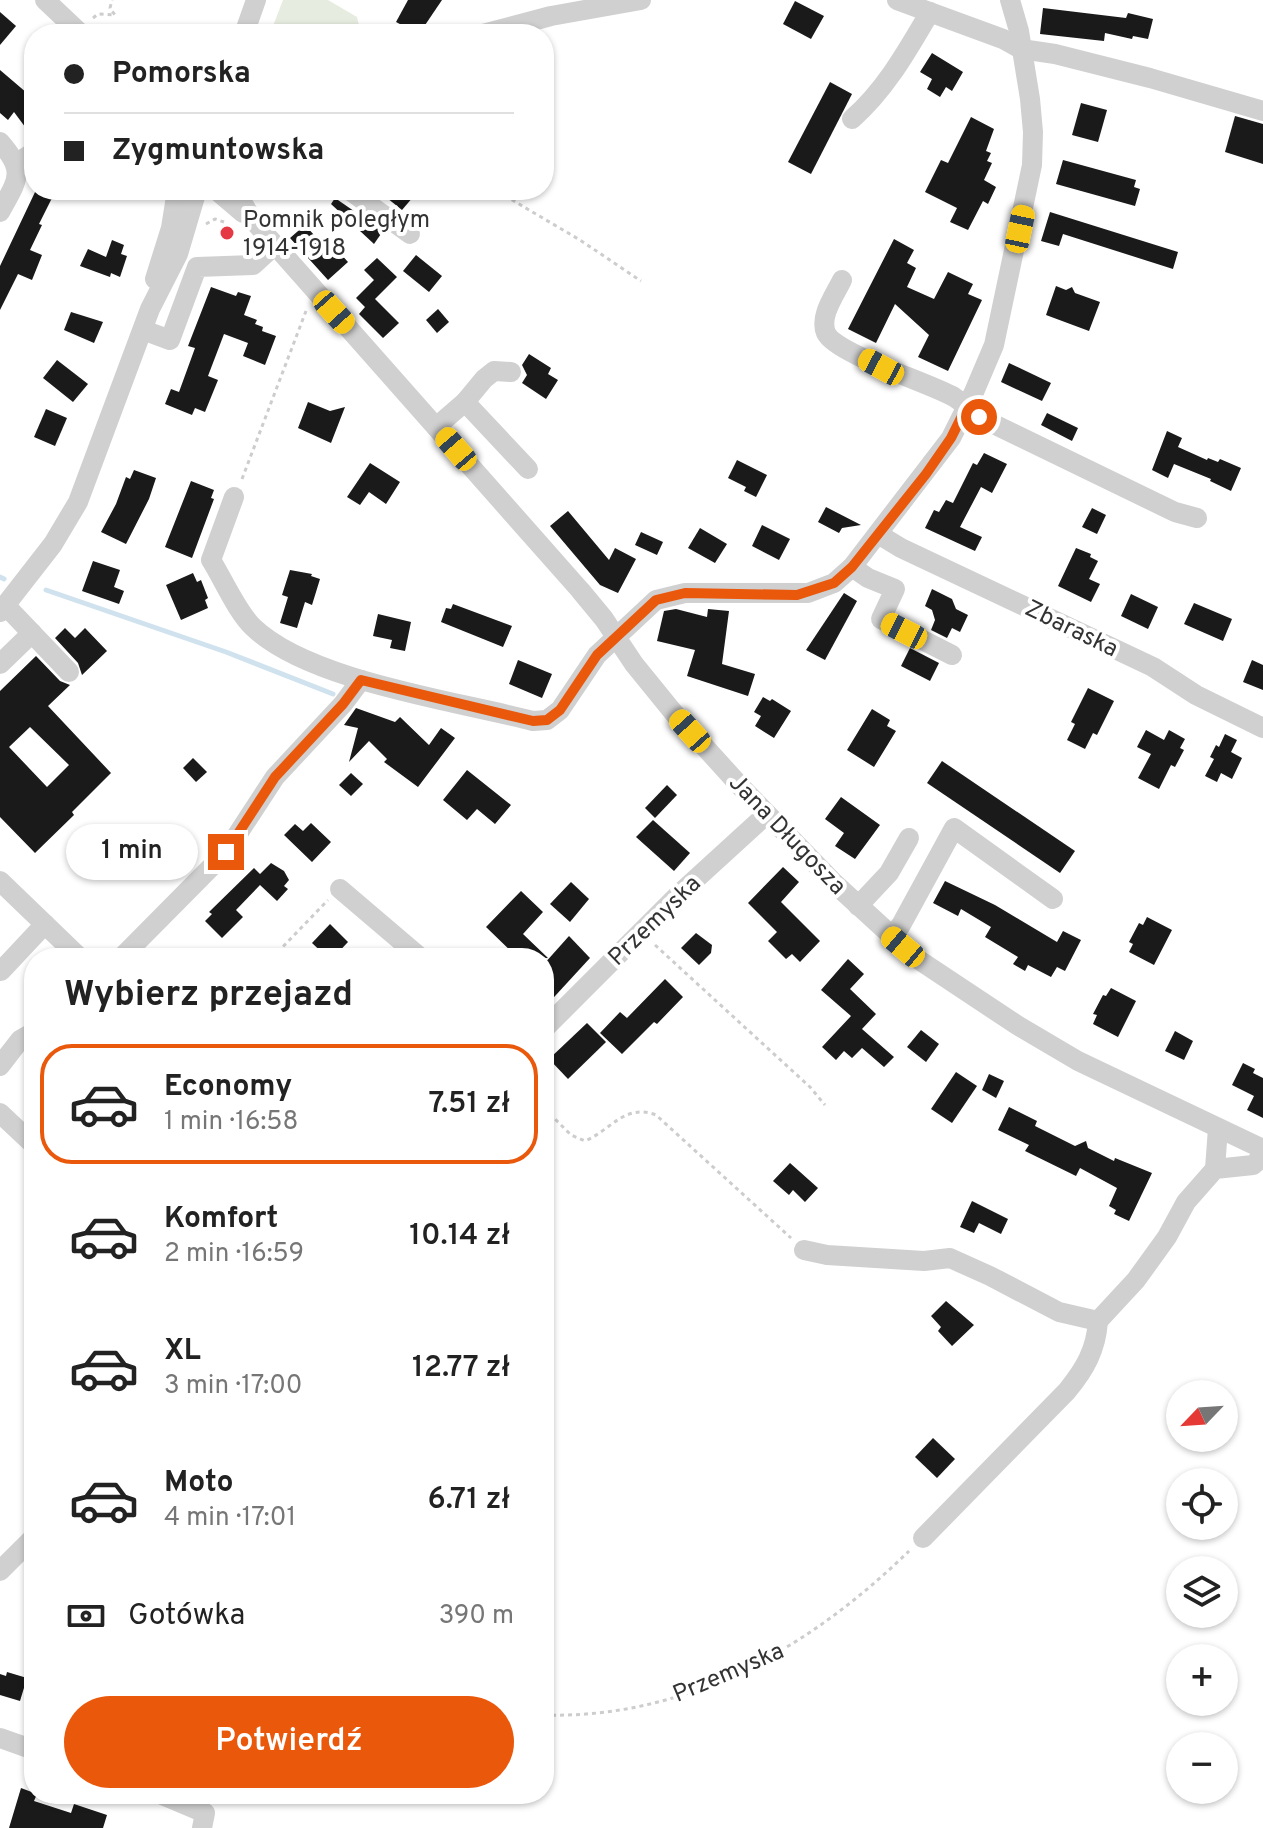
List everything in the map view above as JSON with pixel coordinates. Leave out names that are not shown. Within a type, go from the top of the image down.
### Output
[{"type":"street","points":[[45,0],[84,24]]},
{"type":"street","points":[[248,24],[256,0]]},
{"type":"street","points":[[521,24],[641,0]]},
{"type":"street","points":[[897,0],[1021,49],[1055,54],[1150,78],[1263,111]]},
{"type":"street","points":[[234,497],[211,560],[250,625],[276,646],[361,680],[533,721],[547,720],[560,710],[597,655],[656,600],[685,593],[808,593],[834,583],[852,567],[951,438],[994,345],[1032,165],[1033,132],[1016,15],[1010,0]]},
{"type":"street","points":[[852,119],[872,101],[901,63],[930,12]]},
{"type":"street","points":[[0,142],[24,157]]},
{"type":"street","points":[[0,212],[24,160]]},
{"type":"street","points":[[69,672],[32,633],[3,609],[53,544],[78,502],[150,309],[175,200]]},
{"type":"street","points":[[150,309],[178,254],[194,200]]},
{"type":"street","name":"Jana Długosza","points":[[228,200],[252,219],[580,590],[673,712],[767,814],[891,937],[933,971],[1050,1044],[1114,1079],[1263,1149]]},
{"type":"street","name":"Jana Długosza","points":[[241,200],[252,219]]},
{"type":"street","points":[[363,200],[410,234]]},
{"type":"street","points":[[143,330],[170,340],[197,267],[253,265],[275,245]]},
{"type":"street","points":[[842,280],[825,315],[825,331],[832,341],[881,367],[953,396],[979,417],[1175,512],[1197,518]]},
{"type":"street","points":[[436,427],[494,371],[511,372]]},
{"type":"street","points":[[465,402],[528,469]]},
{"type":"street","name":"Zbaraska","points":[[878,534],[901,548],[1153,667],[1196,695],[1263,728]]},
{"type":"street","points":[[852,567],[868,578],[895,589],[881,619],[952,655]]},
{"type":"street","points":[[0,664],[32,633]]},
{"type":"street","points":[[131,948],[226,852],[275,777],[343,704],[361,680]]},
{"type":"street","name":"Przemyska","points":[[554,1019],[767,814]]},
{"type":"street","points":[[891,937],[901,925],[954,828],[1053,899]]},
{"type":"street","points":[[858,906],[889,873],[909,838]]},
{"type":"street","points":[[0,881],[70,948]]},
{"type":"street","points":[[340,889],[409,948]]},
{"type":"street","points":[[1,971],[45,924]]},
{"type":"street","points":[[0,1066],[24,1038]]},
{"type":"street","points":[[0,1113],[24,1136]]},
{"type":"street","points":[[923,1538],[1083,1371],[1097,1344],[1098,1321],[1136,1280],[1167,1237],[1186,1202],[1215,1169],[1218,1128]]},
{"type":"street","points":[[1215,1169],[1253,1165],[1263,1156]]},
{"type":"street","points":[[804,1250],[827,1255],[924,1261],[950,1258],[1059,1312],[1098,1321]]},
{"type":"street","points":[[0,1571],[24,1547]]},
{"type":"street","points":[[0,1738],[24,1746]]},
{"type":"street","points":[[184,1804],[205,1813],[202,1828]]},
{"type":"path","points":[[89,24],[98,14],[115,15],[110,8],[112,0]]},
{"type":"path","points":[[512,200],[641,281]]},
{"type":"path","points":[[199,227],[215,219],[242,228],[252,219]]},
{"type":"path","points":[[234,497],[308,307],[317,293]]},
{"type":"path","points":[[282,948],[340,889]]},
{"type":"path","points":[[641,932],[810,1087],[825,1105]]},
{"type":"path","points":[[554,1118],[571,1135],[585,1141],[628,1115],[644,1110],[656,1115],[804,1250]]},
{"type":"path","name":"Przemyska","points":[[554,1715],[631,1710],[687,1693],[754,1666],[810,1634],[923,1538]]},
{"type":"shaded area","points":[[283,0],[328,0],[357,17],[359,24],[274,24]]},
{"type":"building","points":[[408,0],[442,0],[426,24],[396,22]]},
{"type":"building","points":[[795,1],[824,16],[811,39],[783,24]]},
{"type":"building","points":[[1043,8],[1126,18],[1128,13],[1153,19],[1148,39],[1105,33],[1104,41],[1040,34]]},
{"type":"building","points":[[0,12],[16,26],[0,45]]},
{"type":"building","points":[[932,53],[963,72],[952,91],[946,87],[940,97],[927,89],[932,79],[920,72]]},
{"type":"building","points":[[0,70],[24,90],[24,126],[14,112],[8,120],[0,113]]},
{"type":"building","points":[[830,82],[852,94],[811,174],[788,162]]},
{"type":"building","points":[[1081,103],[1107,110],[1098,142],[1072,135]]},
{"type":"building","points":[[1235,116],[1263,124],[1263,164],[1225,152]]},
{"type":"building","points":[[971,117],[994,129],[986,151],[991,153],[987,161],[992,163],[984,180],[996,187],[988,204],[983,201],[968,230],[950,222],[957,208],[925,192],[941,160],[948,163]]},
{"type":"building","points":[[1063,160],[1136,180],[1134,187],[1140,189],[1135,206],[1056,184]]},
{"type":"building","points":[[31,200],[51,200],[30,250],[42,255],[32,280],[18,274],[0,310],[0,266]]},
{"type":"building","points":[[338,200],[383,231],[374,244],[331,204]]},
{"type":"building","points":[[390,200],[410,200],[402,210]]},
{"type":"building","points":[[1050,212],[1178,252],[1173,269],[1063,234],[1059,246],[1041,241]]},
{"type":"building","points":[[305,225],[324,246],[329,241],[348,262],[328,280],[290,238]]},
{"type":"building","points":[[894,239],[914,250],[907,263],[916,268],[907,287],[934,299],[948,272],[973,284],[968,294],[982,300],[948,371],[918,357],[929,335],[895,304],[876,343],[848,329]]},
{"type":"building","points":[[112,240],[124,245],[121,254],[127,256],[120,277],[111,273],[110,277],[80,266],[88,249],[106,257]]},
{"type":"building","points":[[416,255],[442,276],[429,292],[403,271]]},
{"type":"building","points":[[377,258],[397,277],[375,299],[399,323],[383,338],[359,314],[365,307],[356,298],[374,280],[364,270]]},
{"type":"building","points":[[1056,286],[1066,290],[1072,287],[1075,293],[1100,302],[1089,331],[1046,315]]},
{"type":"building","points":[[211,287],[236,296],[238,292],[251,296],[244,315],[257,320],[255,324],[263,327],[262,331],[276,336],[265,365],[243,356],[248,343],[224,334],[208,376],[218,380],[205,412],[195,408],[192,415],[165,404],[171,389],[179,392],[195,348],[188,346]]},
{"type":"building","points":[[438,309],[449,322],[437,333],[426,320]]},
{"type":"building","points":[[71,312],[103,322],[94,343],[64,330]]},
{"type":"building","points":[[529,354],[551,368],[548,374],[558,380],[546,399],[522,383],[527,375],[522,365]]},
{"type":"building","points":[[57,360],[88,384],[73,402],[43,378]]},
{"type":"building","points":[[1009,363],[1051,383],[1042,401],[1001,382]]},
{"type":"building","points":[[308,402],[330,411],[345,407],[331,443],[298,428]]},
{"type":"building","points":[[46,409],[67,418],[55,446],[34,437]]},
{"type":"building","points":[[1047,413],[1078,428],[1072,441],[1041,425]]},
{"type":"building","points":[[1167,431],[1182,438],[1178,447],[1207,460],[1218,462],[1220,459],[1241,468],[1231,491],[1174,464],[1168,478],[1152,470]]},
{"type":"building","points":[[984,453],[1007,464],[992,493],[981,487],[960,527],[982,537],[975,551],[925,528],[934,510],[939,512],[946,500],[953,503],[973,463],[977,465]]},
{"type":"building","points":[[737,460],[767,475],[756,497],[744,491],[746,487],[728,478]]},
{"type":"building","points":[[370,463],[400,482],[386,504],[369,492],[360,505],[347,497]]},
{"type":"building","points":[[134,470],[156,478],[126,544],[101,532],[126,477],[130,479]]},
{"type":"building","points":[[191,481],[214,490],[211,498],[214,499],[192,558],[165,547]]},
{"type":"building","points":[[826,507],[861,525],[842,528],[839,533],[818,522]]},
{"type":"building","points":[[1092,508],[1106,515],[1097,534],[1082,527]]},
{"type":"building","points":[[568,511],[609,560],[615,548],[636,559],[618,593],[600,585],[550,526]]},
{"type":"building","points":[[762,525],[790,539],[779,560],[752,546]]},
{"type":"building","points":[[700,528],[727,544],[715,563],[688,548]]},
{"type":"building","points":[[641,532],[663,542],[657,555],[635,545]]},
{"type":"building","points":[[1076,548],[1091,554],[1090,557],[1098,561],[1089,579],[1100,584],[1091,602],[1058,586]]},
{"type":"building","points":[[93,561],[120,570],[114,587],[124,591],[119,604],[82,591]]},
{"type":"building","points":[[290,570],[312,574],[320,579],[312,605],[305,602],[297,628],[280,623],[288,597],[282,595]]},
{"type":"building","points":[[193,573],[197,582],[201,580],[208,598],[205,600],[208,608],[181,620],[166,585]]},
{"type":"building","points":[[932,589],[952,599],[956,609],[968,615],[960,632],[952,628],[947,638],[931,630],[935,620],[932,610],[925,606]]},
{"type":"building","points":[[844,593],[857,601],[825,660],[806,650]]},
{"type":"building","points":[[1131,594],[1158,607],[1148,629],[1121,616]]},
{"type":"building","points":[[1194,603],[1232,619],[1223,641],[1184,624]]},
{"type":"building","points":[[453,604],[512,626],[503,647],[441,622],[446,608],[451,609]]},
{"type":"building","points":[[676,609],[707,617],[708,609],[729,611],[722,664],[755,674],[748,696],[687,676],[695,650],[657,641],[664,611]]},
{"type":"building","points":[[378,614],[411,622],[405,651],[390,648],[392,640],[373,636]]},
{"type":"building","points":[[65,628],[75,638],[85,628],[107,651],[82,675],[78,663],[55,638]]},
{"type":"building","points":[[910,648],[939,663],[930,681],[901,666]]},
{"type":"building","points":[[36,656],[60,681],[70,685],[48,706],[111,773],[35,853],[0,817],[0,691]],"holes":[[[30,727],[69,765],[47,787],[9,747]]]},
{"type":"building","points":[[518,660],[552,674],[542,698],[509,684]]},
{"type":"building","points":[[1252,660],[1263,665],[1263,690],[1243,682]]},
{"type":"building","points":[[1088,688],[1114,701],[1097,735],[1093,733],[1085,749],[1067,740],[1075,724],[1071,722]]},
{"type":"building","points":[[763,697],[791,711],[774,738],[755,726],[761,716],[754,712]]},
{"type":"building","points":[[356,708],[395,722],[400,717],[429,745],[441,728],[455,738],[418,787],[384,762],[387,759],[369,741],[349,762],[358,728],[344,725]]},
{"type":"building","points":[[872,709],[890,720],[887,726],[896,731],[874,767],[847,750]]},
{"type":"building","points":[[1146,730],[1164,740],[1169,730],[1185,739],[1180,748],[1184,750],[1175,767],[1171,765],[1159,789],[1138,778],[1151,754],[1137,747]]},
{"type":"building","points":[[1225,734],[1237,740],[1231,752],[1242,758],[1232,779],[1221,773],[1217,782],[1205,776],[1214,759],[1210,757]]},
{"type":"building","points":[[193,758],[207,772],[196,782],[183,768]]},
{"type":"building","points":[[942,761],[1075,851],[1060,873],[927,783]]},
{"type":"building","points":[[467,770],[511,805],[495,824],[477,809],[467,820],[443,800]]},
{"type":"building","points":[[351,773],[363,784],[351,796],[339,785]]},
{"type":"building","points":[[667,785],[677,795],[655,818],[645,808]]},
{"type":"building","points":[[841,797],[880,825],[855,859],[835,846],[844,833],[825,819]]},
{"type":"building","points":[[653,820],[690,853],[674,871],[636,837]]},
{"type":"building","points":[[311,823],[331,842],[312,862],[284,835],[295,824],[303,831]]},
{"type":"building","points":[[271,863],[284,871],[289,880],[284,886],[288,889],[277,901],[260,885],[236,910],[243,917],[222,938],[205,921],[212,914],[209,912],[254,868],[260,874]]},
{"type":"building","points":[[783,867],[799,882],[781,902],[820,941],[800,962],[792,954],[786,959],[768,941],[777,932],[748,903]]},
{"type":"building","points":[[945,881],[995,905],[1057,942],[1063,931],[1081,940],[1065,971],[1057,967],[1051,977],[1028,965],[1025,971],[1013,964],[1018,957],[985,937],[991,927],[961,909],[958,916],[933,903]]},
{"type":"building","points":[[571,882],[589,899],[570,922],[550,904]]},
{"type":"building","points":[[521,891],[543,912],[523,934],[538,948],[508,948],[486,927]]},
{"type":"building","points":[[1147,917],[1172,930],[1154,965],[1129,952],[1133,944],[1129,942],[1139,923],[1143,925]]},
{"type":"building","points":[[330,924],[348,942],[342,948],[317,948],[312,943]]},
{"type":"building","points":[[696,933],[712,945],[711,953],[699,965],[681,948]]},
{"type":"building","points":[[569,936],[590,958],[554,997],[554,953]]},
{"type":"building","points":[[848,959],[864,974],[850,989],[876,1014],[862,1029],[894,1057],[884,1067],[862,1048],[852,1058],[844,1051],[836,1060],[822,1047],[851,1016],[821,990]]},
{"type":"building","points":[[665,979],[683,997],[622,1054],[600,1033],[620,1012],[627,1018]]},
{"type":"building","points":[[1111,988],[1136,1001],[1118,1037],[1093,1024],[1097,1015],[1093,1014],[1103,995],[1106,996]]},
{"type":"building","points":[[587,1023],[606,1042],[568,1079],[554,1064],[554,1054]]},
{"type":"building","points":[[921,1030],[939,1044],[926,1062],[907,1047]]},
{"type":"building","points":[[1175,1031],[1193,1041],[1184,1060],[1165,1051]]},
{"type":"building","points":[[1243,1063],[1263,1078],[1263,1118],[1247,1110],[1254,1096],[1232,1085]]},
{"type":"building","points":[[956,1072],[977,1086],[952,1123],[931,1109]]},
{"type":"building","points":[[989,1074],[1004,1081],[996,1098],[982,1090]]},
{"type":"building","points":[[1009,1107],[1037,1121],[1035,1126],[1075,1146],[1086,1141],[1088,1148],[1114,1161],[1115,1158],[1152,1173],[1129,1221],[1114,1214],[1116,1210],[1109,1206],[1117,1188],[1080,1168],[1076,1176],[1025,1151],[1029,1145],[998,1130]]},
{"type":"building","points":[[790,1163],[818,1188],[805,1202],[793,1190],[789,1195],[773,1181]]},
{"type":"building","points":[[972,1201],[1008,1219],[1001,1234],[979,1223],[974,1233],[960,1227]]},
{"type":"building","points":[[946,1301],[974,1325],[952,1346],[938,1331],[941,1327],[931,1316]]},
{"type":"building","points":[[933,1438],[955,1459],[937,1478],[915,1457]]},
{"type":"building","points":[[7,1672],[24,1677],[20,1701],[0,1695],[0,1674],[6,1676]]},
{"type":"building","points":[[21,1788],[24,1789],[24,1804],[43,1804],[71,1813],[74,1804],[107,1815],[103,1828],[9,1828]]},
{"type":"waterway","points":[[0,577],[4,579]]},
{"type":"waterway","points":[[46,590],[226,652],[333,694]]},
{"type":"place","name":"Pomnik poległym 1914-1918","points":[[227,233]]},
{"type":"route","points":[[226,852],[275,777],[343,704],[361,680],[533,721],[547,720],[560,710],[597,655],[656,600],[685,593],[797,595],[834,583],[852,567],[926,474],[951,438],[967,406],[979,417]]}]
